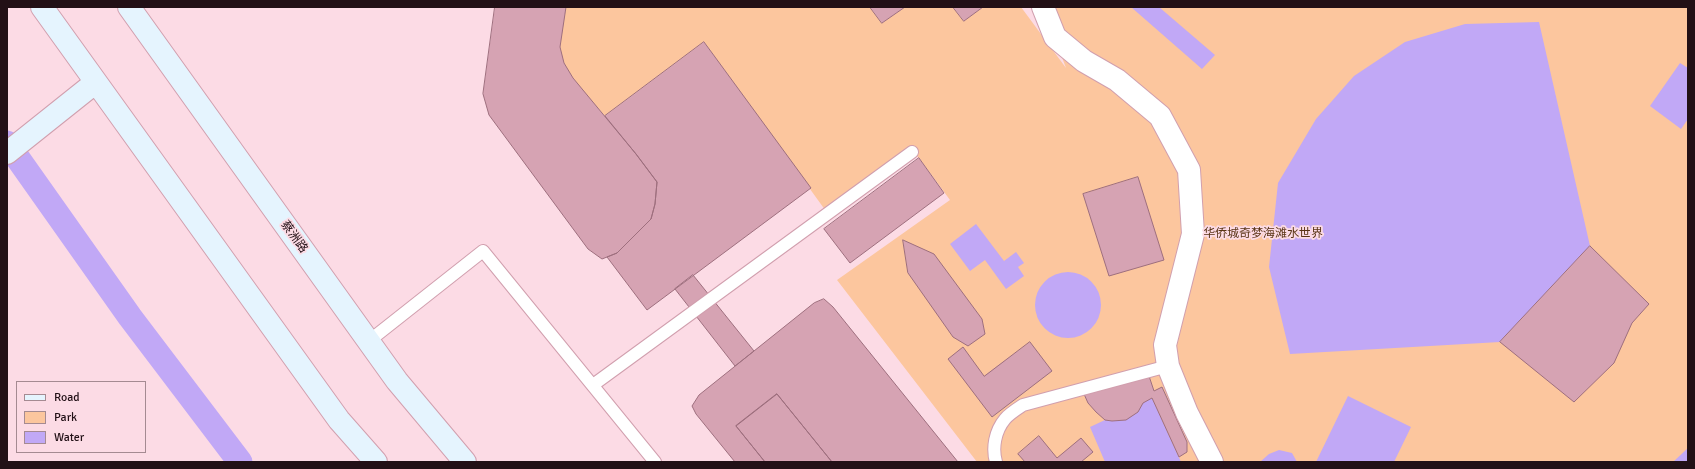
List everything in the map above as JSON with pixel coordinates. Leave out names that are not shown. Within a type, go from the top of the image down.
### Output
[{"type":"main road","points":[[42,7],[339,420],[376,462]]},
{"type":"main road","name":"蔡洲路","points":[[129,7],[397,381],[465,462]]},
{"type":"main road","points":[[7,153],[96,82]]},
{"type":"street","points":[[1043,7],[1055,37],[1084,61],[1117,80],[1160,116],[1189,170],[1193,234],[1165,344],[1168,366],[1187,413],[1212,462]]},
{"type":"lane","points":[[592,385],[912,152]]},
{"type":"lane","points":[[368,341],[483,251],[655,462]]},
{"type":"lane","points":[[996,462],[993,452],[996,434],[1005,419],[1023,405],[1168,366]]},
{"type":"green space","name":"华侨城奇梦海滩水世界","points":[[566,7],[870,7],[882,23],[905,7],[953,7],[964,21],[983,7],[1021,7],[1066,68],[1043,7],[1688,7],[1688,462],[977,462],[837,280],[950,200],[919,158],[912,152],[828,214],[704,42],[605,116],[570,75],[561,56],[561,37]]},
{"type":"water","points":[[1131,7],[1159,7],[1215,55],[1202,69]]},
{"type":"water","points":[[1539,22],[1590,246],[1500,342],[1290,354],[1269,267],[1278,183],[1316,119],[1354,76],[1405,42],[1465,24]]},
{"type":"water","points":[[1680,63],[1688,68],[1688,119],[1681,129],[1650,106]]},
{"type":"water","points":[[976,224],[1004,261],[1016,252],[1024,263],[1018,267],[1024,276],[1006,289],[985,260],[970,271],[950,244]]},
{"type":"water","points":[[1068,272],[1081,275],[1091,282],[1098,292],[1101,305],[1098,318],[1091,328],[1081,335],[1068,338],[1055,335],[1045,328],[1038,318],[1035,305],[1038,292],[1045,282],[1055,275]]},
{"type":"water","points":[[1348,396],[1411,427],[1394,462],[1316,462]]},
{"type":"water","points":[[1152,398],[1181,462],[1105,462],[1090,427]]},
{"type":"water","points":[[1688,448],[1688,462],[1673,462]]},
{"type":"water","points":[[1279,450],[1292,453],[1297,462],[1260,462],[1269,454]]},
{"type":"building","points":[[495,7],[566,7],[560,47],[564,63],[573,78],[636,154],[657,182],[655,204],[651,219],[617,253],[602,259],[588,249],[489,115],[483,94]]},
{"type":"building","points":[[870,7],[905,7],[882,23]]},
{"type":"building","points":[[953,7],[983,7],[964,21]]},
{"type":"building","points":[[704,42],[811,188],[647,310],[607,257],[617,253],[651,219],[655,204],[657,182],[605,116]]},
{"type":"building","points":[[919,158],[944,193],[850,263],[824,229]]},
{"type":"building","points":[[1138,177],[1164,260],[1109,276],[1083,194]]},
{"type":"building","points":[[903,240],[934,254],[982,319],[985,334],[968,346],[953,337],[908,273]]},
{"type":"building","points":[[1590,246],[1649,304],[1632,323],[1614,363],[1574,402],[1500,342]]},
{"type":"building","points":[[693,275],[754,351],[735,366],[675,289]]},
{"type":"building","points":[[824,299],[833,307],[958,462],[832,462],[777,394],[736,426],[765,462],[735,462],[696,414],[692,406],[699,395],[814,303]]},
{"type":"building","points":[[1030,342],[1052,371],[992,417],[948,359],[963,347],[984,376]]},
{"type":"building","points":[[1149,376],[1154,391],[1162,387],[1187,442],[1187,452],[1179,457],[1152,398],[1143,403],[1138,412],[1126,420],[1112,421],[1105,420],[1096,412],[1088,403],[1084,394]]},
{"type":"building","points":[[777,394],[832,462],[765,462],[736,426]]},
{"type":"building","points":[[1039,436],[1057,458],[1081,438],[1093,452],[1081,462],[1025,462],[1018,454]]},
{"type":"waterway","points":[[7,143],[130,317],[240,462]]}]
